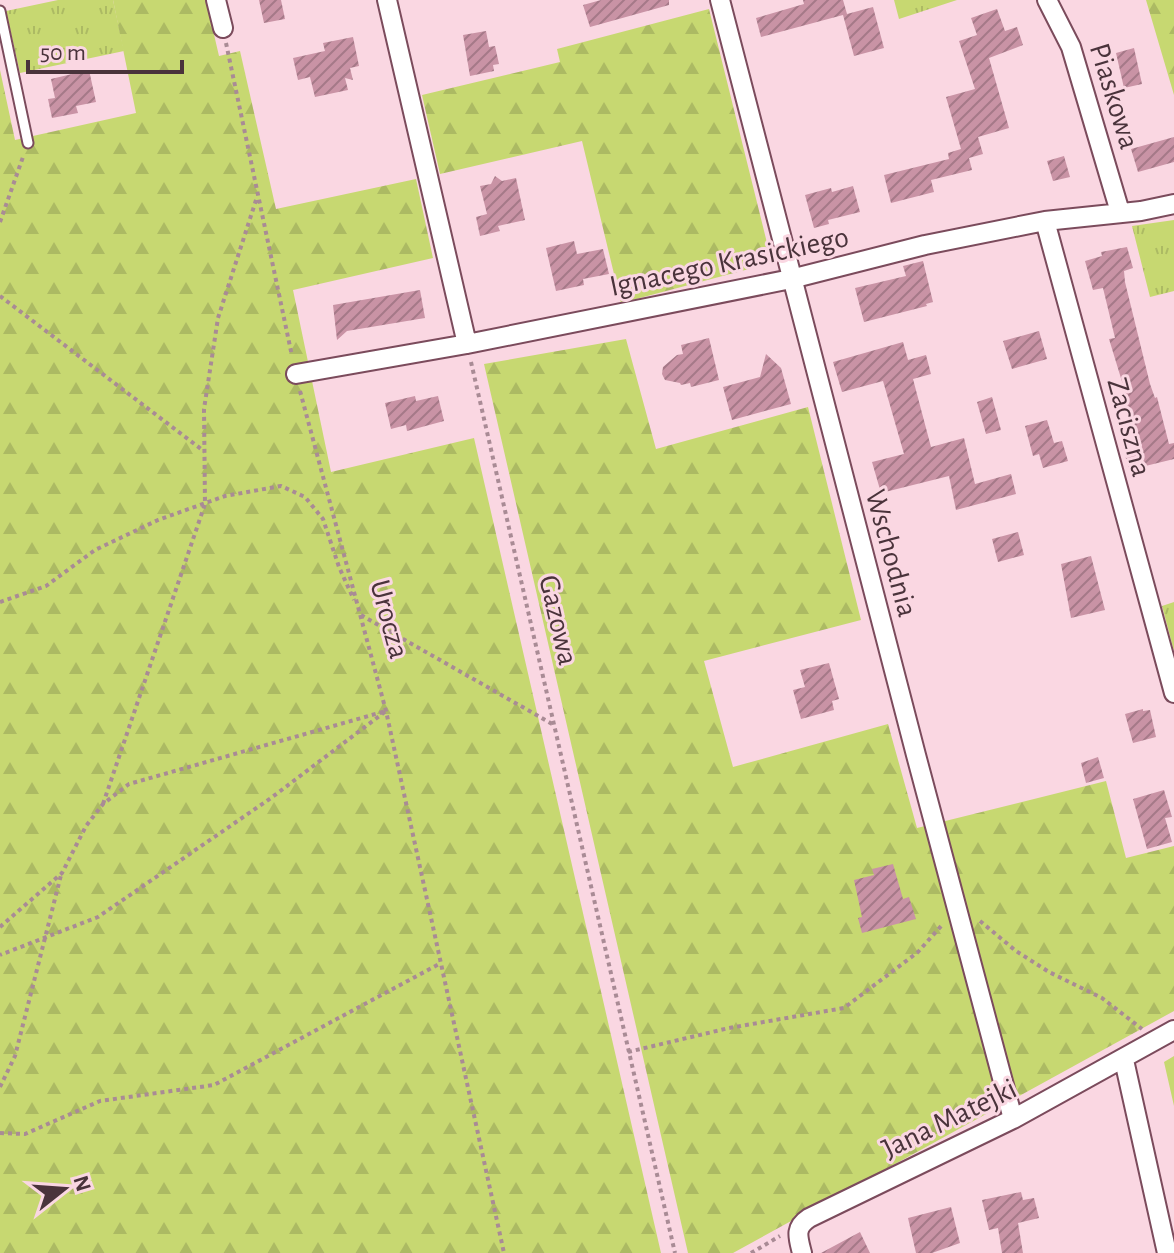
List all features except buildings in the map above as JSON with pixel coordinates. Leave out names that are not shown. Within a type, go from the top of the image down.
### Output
[{"type":"street","points":[[216,0],[223,28]]},
{"type":"street","points":[[387,0],[467,344]]},
{"type":"street","name":"Wschodnia","points":[[720,0],[1013,1119]]},
{"type":"street","name":"Piaskowa","points":[[1047,0],[1071,47],[1120,212]]},
{"type":"street","name":"Ignacego Krasickiego","points":[[296,374],[467,344],[791,279],[925,245],[1045,221],[1174,204]]},
{"type":"street","name":"Zaciszna","points":[[1045,221],[1174,693]]},
{"type":"street","name":"Jana Matejki","points":[[797,1232],[809,1218],[1013,1119],[1174,1030]]},
{"type":"street","points":[[1124,1060],[1167,1253]]},
{"type":"street","points":[[797,1232],[802,1253]]},
{"type":"lane","points":[[0,11],[28,143]]},
{"type":"path","name":"Urocza","points":[[223,28],[296,374],[386,711],[504,1253]]},
{"type":"path","points":[[0,222],[28,143]]},
{"type":"path","points":[[103,804],[205,504],[204,409],[218,318],[258,195]]},
{"type":"path","points":[[0,296],[205,452]]},
{"type":"path","name":"Gazowa","points":[[467,344],[675,1253]]},
{"type":"path","points":[[0,602],[46,586],[95,550],[158,520],[225,496],[281,486],[305,497],[323,519],[339,567],[360,614],[554,725]]},
{"type":"path","points":[[0,1087],[15,1056],[62,873],[86,826],[103,804],[129,784],[386,711]]},
{"type":"path","points":[[0,955],[98,917],[271,798],[386,711]]},
{"type":"path","points":[[0,927],[62,873]]},
{"type":"path","points":[[628,1052],[729,1028],[844,1008],[918,952],[957,908],[986,925],[1016,951],[1049,972],[1102,998],[1156,1041]]},
{"type":"path","points":[[0,1133],[25,1134],[100,1101],[214,1085],[441,963]]},
{"type":"path","points":[[751,1253],[786,1233],[797,1232]]},
{"type":"green space","points":[[58,0],[113,0],[124,51],[20,73],[6,11]]},
{"type":"green space","points":[[113,0],[206,0],[219,56],[240,51],[276,209],[416,179],[433,258],[293,290],[331,472],[474,438],[661,1253],[0,1253],[0,70],[15,140],[136,113]]},
{"type":"green space","points":[[894,0],[957,0],[899,19]]},
{"type":"green space","points":[[1146,0],[1174,0],[1174,95]]},
{"type":"green space","points":[[709,9],[772,263],[621,303],[582,141],[440,174],[422,95],[560,62],[557,49]]},
{"type":"green space","points":[[1174,220],[1174,291],[1150,297],[1132,226]]},
{"type":"green space","points":[[626,339],[656,449],[808,407],[861,620],[704,661],[733,767],[888,724],[917,828],[1106,781],[1126,858],[1174,846],[1174,1011],[733,1253],[688,1253],[484,364]]},
{"type":"green space","points":[[1174,602],[1174,651],[1162,606]]},
{"type":"green space","points":[[1174,1056],[1174,1106],[1164,1062]]}]
